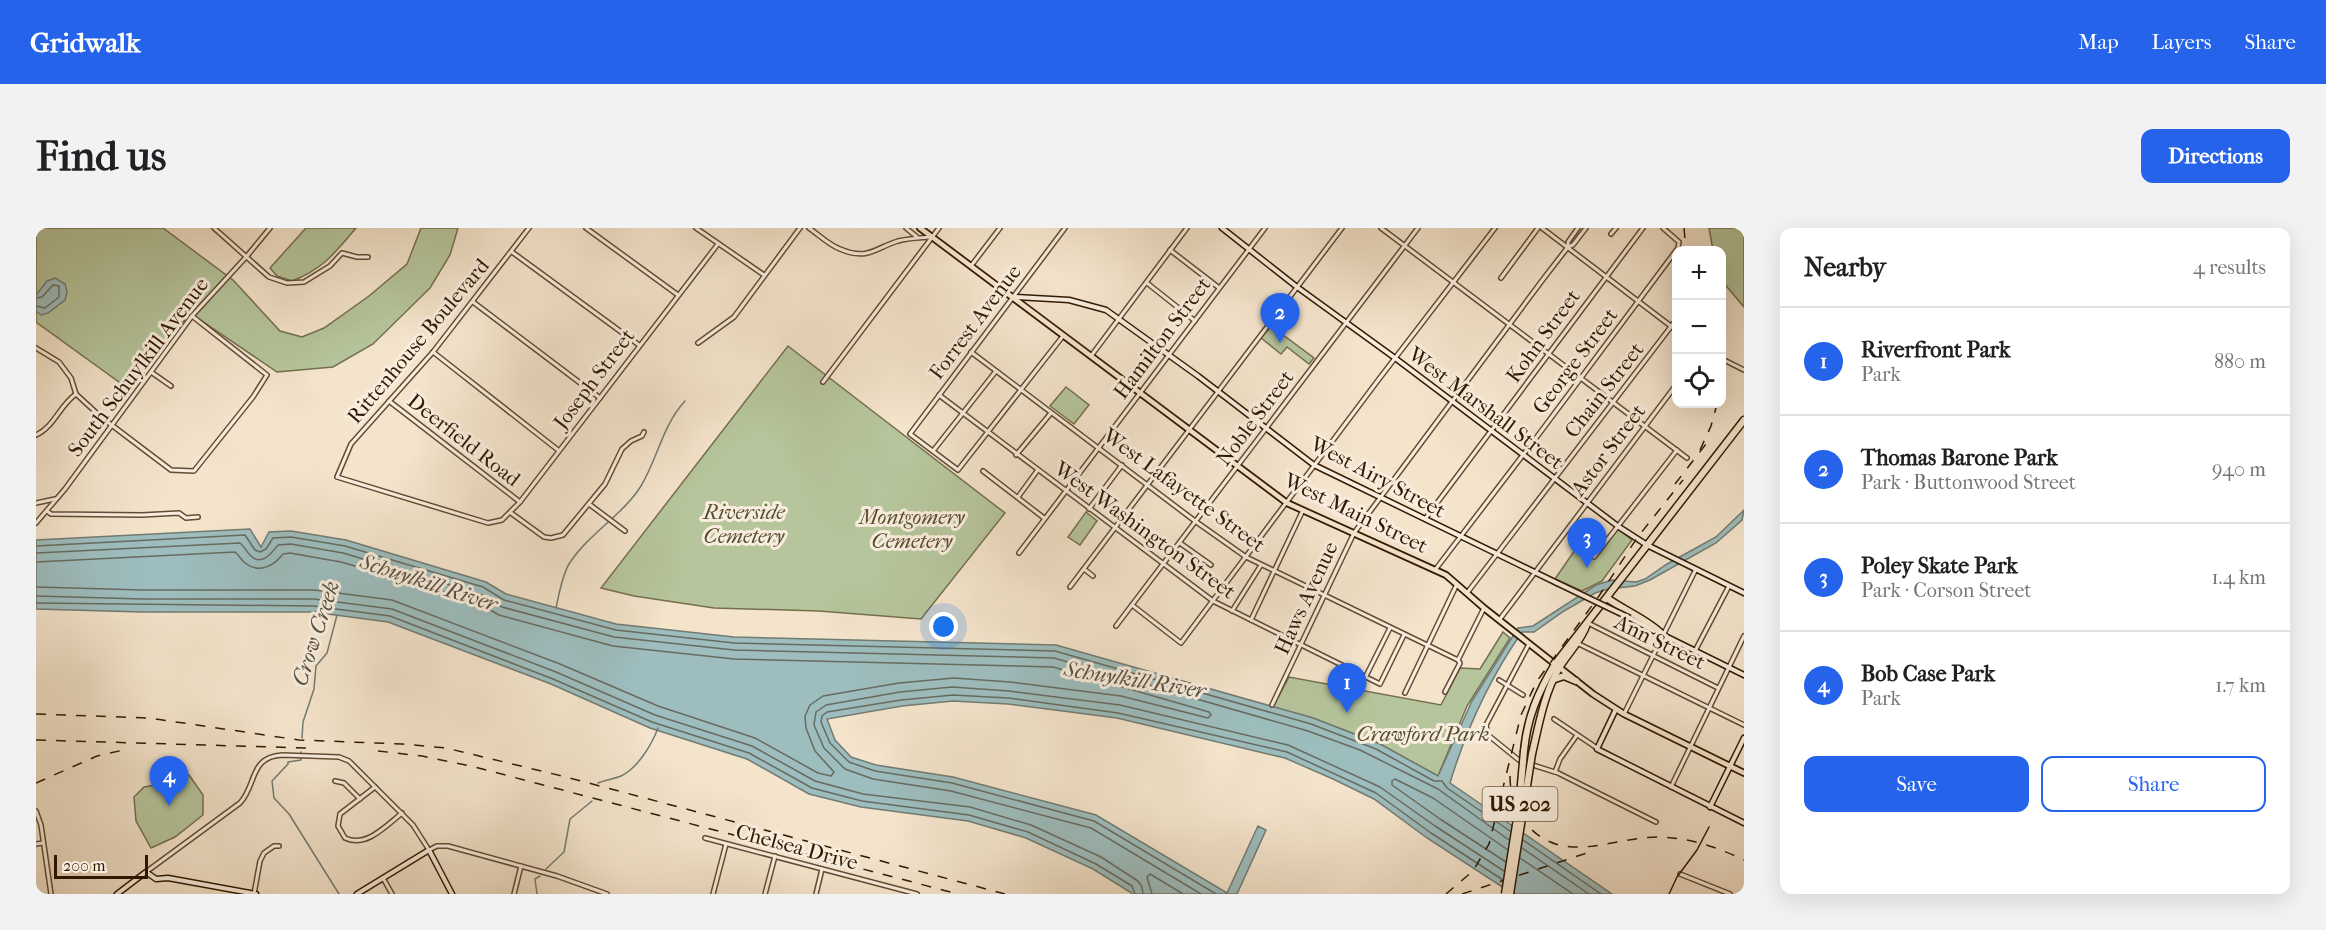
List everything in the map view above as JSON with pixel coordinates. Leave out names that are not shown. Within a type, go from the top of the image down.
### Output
[{"type":"highway","points":[[1510,894],[1532,754],[1544,704],[1555,679],[1557,666],[1585,632],[1587,623],[1744,420]]},
{"type":"highway","points":[[1607,598],[1663,635]]},
{"type":"highway","name":"US 202","points":[[1505,894],[1514,858],[1527,726],[1536,698],[1572,640],[1587,623]]},
{"type":"highway","points":[[1555,679],[1564,676],[1576,681]]},
{"type":"main road","name":"West Main Street","points":[[920,228],[1287,503],[1435,570],[1457,584],[1527,643],[1616,709],[1744,773]]},
{"type":"street","points":[[213,228],[269,277],[290,284],[301,283],[327,269],[342,253],[357,257],[368,256]]},
{"type":"street","name":"South Schuylkill Avenue","points":[[36,523],[192,316],[270,228]]},
{"type":"street","name":"Rittenhouse Boulevard","points":[[488,523],[338,477],[351,444],[433,352],[529,228]]},
{"type":"street","points":[[586,228],[678,295]]},
{"type":"street","points":[[696,228],[764,275]]},
{"type":"street","points":[[698,343],[734,317],[800,228]]},
{"type":"street","points":[[809,228],[839,249],[863,254],[879,251],[898,241],[932,237]]},
{"type":"street","points":[[906,228],[919,238]]},
{"type":"street","points":[[823,382],[939,228]]},
{"type":"street","points":[[971,266],[1000,228]]},
{"type":"street","name":"Forrest Avenue","points":[[933,451],[910,434],[1065,228]]},
{"type":"street","points":[[1090,356],[1187,228]]},
{"type":"street","name":"West Marshall Street","points":[[1222,228],[1297,287],[1619,526],[1647,545],[1744,593]]},
{"type":"street","name":"Hamilton Street","points":[[1019,553],[1265,228]]},
{"type":"street","points":[[1070,587],[1342,228]]},
{"type":"street","points":[[1381,228],[1687,458]]},
{"type":"street","name":"Noble Street","points":[[1116,626],[1418,228]]},
{"type":"street","points":[[1132,605],[1182,643],[1495,228]]},
{"type":"street","points":[[1501,278],[1540,228],[1672,326]]},
{"type":"street","name":"Haws Avenue","points":[[1568,247],[1568,242],[1578,228]]},
{"type":"street","name":"Haws Avenue","points":[[1272,705],[1354,533],[1451,400],[1568,247],[1573,245],[1586,228]]},
{"type":"street","points":[[1611,234],[1616,228]]},
{"type":"street","name":"Kohn Street","points":[[1425,519],[1643,228]]},
{"type":"street","name":"George Street","points":[[1435,570],[1680,245],[1663,228]]},
{"type":"street","name":"Joseph Street","points":[[488,523],[502,520],[511,513],[718,244]]},
{"type":"street","points":[[1170,250],[1218,288]]},
{"type":"street","points":[[511,252],[639,345]]},
{"type":"street","points":[[1146,283],[1195,321]]},
{"type":"street","name":"West Airy Street","points":[[1013,297],[1082,302],[1106,310],[1314,465],[1744,675]]},
{"type":"street","points":[[472,302],[600,398]]},
{"type":"street","points":[[36,348],[59,362],[71,378],[76,394],[101,417],[171,470],[194,471],[267,375],[192,316]]},
{"type":"street","name":"Chain Street","points":[[1467,593],[1672,326]]},
{"type":"street","points":[[996,371],[933,451],[958,470],[1063,336]]},
{"type":"street","name":"West Lafayette Street","points":[[971,351],[1246,557],[1427,647],[1458,660]]},
{"type":"street","points":[[433,352],[558,450]]},
{"type":"street","points":[[1726,361],[1744,370]]},
{"type":"street","points":[[151,372],[171,386]]},
{"type":"street","name":"Astor Street","points":[[1500,619],[1672,391]]},
{"type":"street","points":[[36,435],[43,432],[64,404],[76,394]]},
{"type":"street","name":"West Washington Street","points":[[939,395],[1114,529],[1213,601],[1232,611],[1380,684],[1404,635]]},
{"type":"street","name":"Deerfield Road","points":[[389,401],[520,502]]},
{"type":"street","points":[[1016,455],[1051,412]]},
{"type":"street","points":[[511,513],[540,536],[551,538],[566,533],[611,475],[622,449],[644,432]]},
{"type":"street","points":[[1594,557],[1677,450]]},
{"type":"street","points":[[1089,509],[1122,465]]},
{"type":"street","points":[[983,471],[1044,518]]},
{"type":"street","points":[[1018,497],[1037,471]]},
{"type":"street","points":[[36,503],[56,499]]},
{"type":"street","points":[[589,504],[625,531]]},
{"type":"street","points":[[1251,620],[1303,510]]},
{"type":"street","points":[[47,511],[51,514],[105,515],[179,513],[186,518],[198,517]]},
{"type":"street","points":[[1180,543],[1211,565]]},
{"type":"street","points":[[1232,611],[1261,565]]},
{"type":"street","points":[[1084,569],[1093,576]]},
{"type":"street","points":[[1624,714],[1696,569]]},
{"type":"street","points":[[1405,693],[1457,584]]},
{"type":"street","points":[[1695,651],[1729,585]]},
{"type":"street","points":[[1446,692],[1460,663],[1458,660],[1484,608]]},
{"type":"street","name":"Ann Street","points":[[1587,623],[1719,688]]},
{"type":"street","points":[[1366,676],[1390,628]]},
{"type":"street","points":[[1671,787],[1744,636]]},
{"type":"street","points":[[1527,643],[1486,725],[1486,732],[1520,761],[1555,772],[1656,822]]},
{"type":"street","points":[[1577,643],[1744,725]]},
{"type":"street","points":[[1499,680],[1523,695]]},
{"type":"street","points":[[1598,749],[1616,709]]},
{"type":"street","points":[[1554,719],[1598,749],[1744,823]]},
{"type":"street","points":[[1555,772],[1560,759],[1578,735]]},
{"type":"street","points":[[1710,807],[1744,738]]},
{"type":"street","points":[[117,894],[240,803],[248,793],[257,768],[263,760],[273,755],[347,760],[413,825],[452,894]]},
{"type":"street","points":[[335,781],[344,783],[360,800]]},
{"type":"street","points":[[375,787],[343,811],[339,818],[340,833],[351,841],[366,839],[402,813]]},
{"type":"street","points":[[36,811],[51,894]]},
{"type":"street","name":"Chelsea Drive","points":[[705,838],[917,894]]},
{"type":"street","points":[[36,844],[43,843]]},
{"type":"street","points":[[713,894],[726,844]]},
{"type":"street","points":[[146,872],[156,879],[168,878],[255,894],[262,857],[274,846],[279,846]]},
{"type":"street","points":[[357,894],[429,850],[437,846],[448,846],[521,866],[608,894]]},
{"type":"street","points":[[765,894],[775,856]]},
{"type":"street","points":[[514,894],[521,866]]},
{"type":"street","points":[[816,894],[822,869]]},
{"type":"street","points":[[1680,874],[1730,894]]},
{"type":"street","points":[[383,878],[392,894]]},
{"type":"green space","points":[[36,228],[163,228],[233,280],[280,331],[302,337],[324,328],[369,296],[407,264],[421,228],[458,228],[450,255],[430,288],[373,344],[333,367],[277,372],[190,313],[130,390],[36,322]]},
{"type":"green space","points":[[306,228],[356,228],[335,253],[312,271],[292,281],[277,276],[270,268]]},
{"type":"green space","points":[[1709,228],[1744,228],[1744,307],[1726,286],[1726,246],[1712,246]]},
{"type":"green space","points":[[1271,326],[1314,358],[1309,364],[1287,347],[1281,354],[1261,338]]},
{"type":"green space","name":"Riverside Cemetery","points":[[788,346],[1005,513],[921,619],[819,611],[714,608],[634,596],[601,588]]},
{"type":"green space","points":[[1066,387],[1089,405],[1074,424],[1050,406]]},
{"type":"green space","points":[[1086,512],[1097,521],[1080,545],[1068,537]]},
{"type":"green space","points":[[1617,528],[1632,540],[1602,581],[1582,591],[1555,579],[1577,547],[1594,557]]},
{"type":"green space","name":"Crawford Park","points":[[1503,632],[1510,638],[1467,706],[1438,776],[1380,744],[1313,718],[1273,707],[1289,677],[1441,705],[1460,668],[1480,669]]},
{"type":"green space","points":[[182,774],[189,775],[203,795],[203,815],[175,837],[151,848],[136,821],[134,797],[144,787],[162,784]]},
{"type":"water","points":[[55,278],[65,284],[67,292],[65,300],[48,313],[41,315],[36,311],[36,295],[47,281]]},
{"type":"water","name":"Schuylkill River","points":[[1744,510],[1742,520],[1716,543],[1650,580],[1635,586],[1595,593],[1534,632],[1522,632],[1489,686],[1456,763],[1450,783],[1612,894],[1513,894],[1427,838],[1374,799],[1333,779],[1285,758],[1117,718],[1008,704],[953,701],[902,706],[827,719],[835,740],[851,757],[876,765],[953,777],[1096,815],[1227,893],[1258,826],[1266,830],[1237,894],[1133,894],[1093,869],[1026,838],[968,821],[861,807],[809,794],[747,759],[650,728],[551,684],[388,622],[313,612],[142,612],[36,609],[36,540],[250,529],[261,547],[269,532],[291,531],[346,540],[486,582],[506,594],[616,624],[734,637],[1056,645],[1313,718],[1380,744],[1438,776],[1472,701],[1518,628],[1533,626],[1596,585],[1612,580],[1636,582],[1645,579],[1716,537]]},
{"type":"waterway","points":[[556,608],[569,564],[641,486],[665,431],[685,401]]},
{"type":"waterway","name":"Crow Creek","points":[[302,738],[303,722],[314,689],[316,666],[327,653],[337,615]]},
{"type":"waterway","points":[[598,783],[621,776],[639,762],[658,728]]},
{"type":"waterway","name":"Crow Creek","points":[[301,752],[301,760],[288,762],[272,781],[274,798],[289,814],[339,894]]},
{"type":"waterway","points":[[546,869],[564,852],[570,819],[592,801]]},
{"type":"waterway","points":[[537,894],[535,879],[540,876]]},
{"type":"tram line","points":[[1669,894],[1677,877],[1697,850],[1709,827]]},
{"type":"railway","points":[[1684,228],[1686,246]]},
{"type":"railway","points":[[1700,450],[1716,408]]},
{"type":"railway","points":[[1675,484],[1706,444]]},
{"type":"railway","points":[[1446,894],[1473,871],[1489,844],[1521,715],[1537,681],[1599,596],[1637,538],[1683,480]]},
{"type":"railway","points":[[36,714],[149,718],[299,740],[446,748],[566,777],[1005,894]]},
{"type":"railway","points":[[36,740],[306,748]]},
{"type":"railway","points":[[36,783],[97,756],[128,749]]},
{"type":"railway","points":[[378,751],[422,756],[471,766],[958,894]]},
{"type":"railway","points":[[1510,776],[1511,790],[1524,822],[1543,839],[1559,845],[1592,846],[1660,837],[1703,844],[1744,860]]},
{"type":"railway","points":[[1462,894],[1590,852]]},
{"type":"place","name":"Thomas Barone Park","points":[[1280,343]]},
{"type":"place","name":"Poley Skate Park","points":[[1587,568]]},
{"type":"place","name":"Riverfront Park","points":[[1347,713]]},
{"type":"place","name":"Bob Case Park","points":[[169,806]]},
{"type":"park label","name":"Montgomery Cemetery","points":[[912,529]]}]
